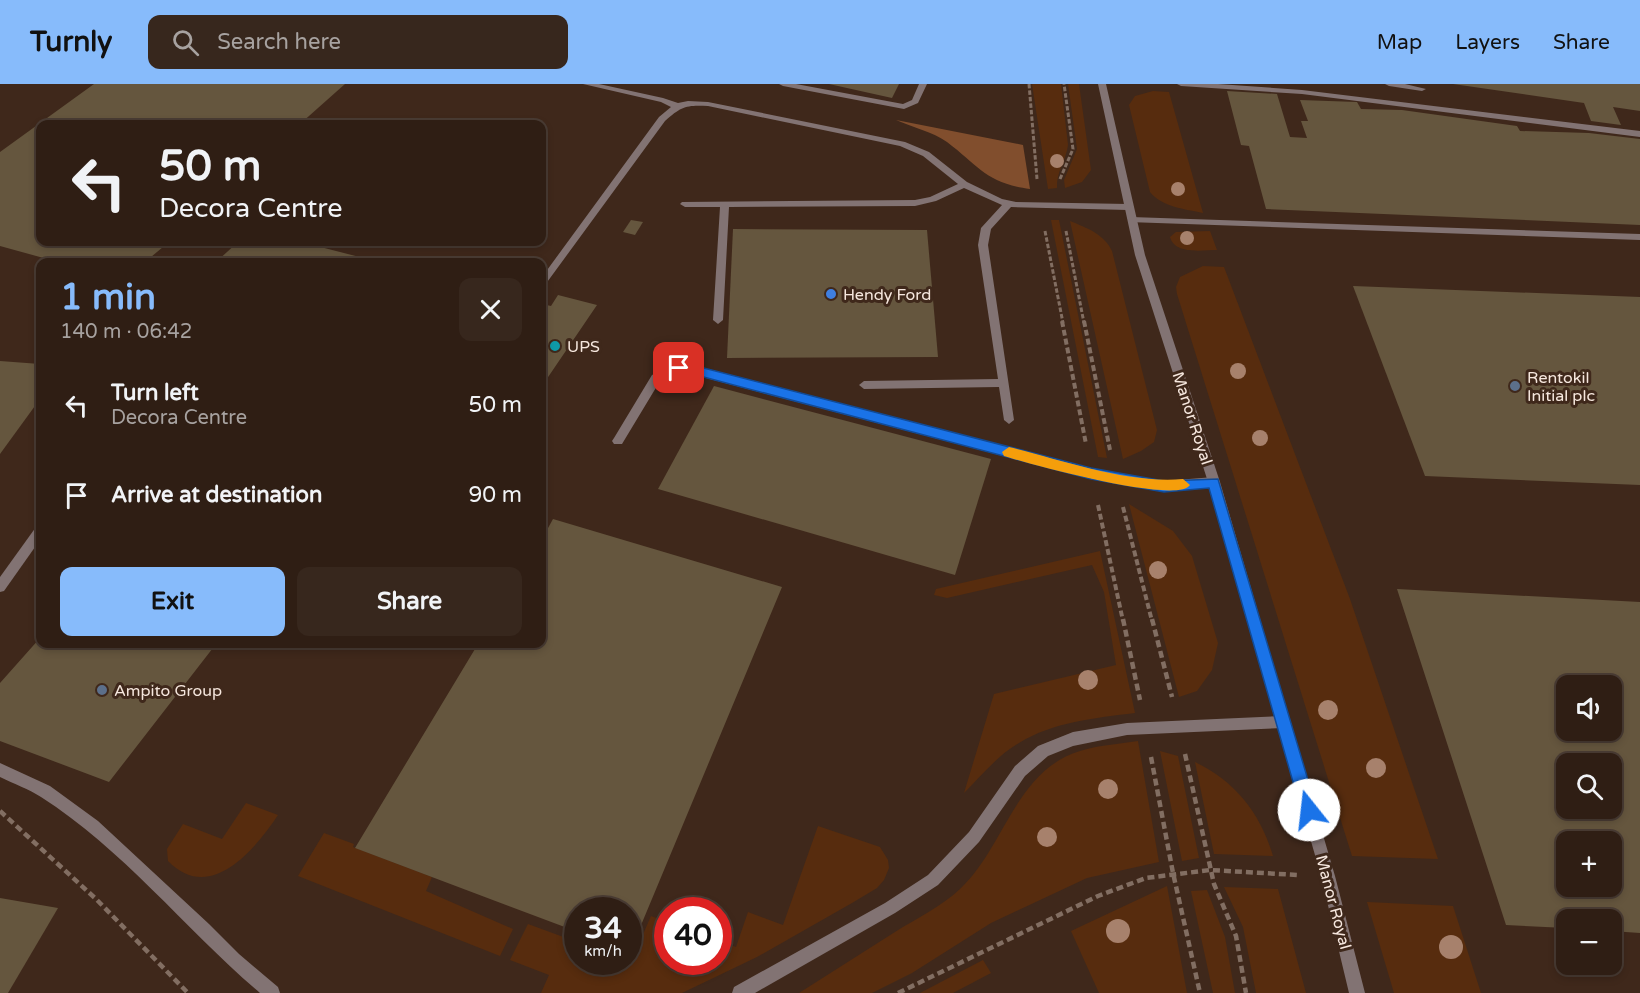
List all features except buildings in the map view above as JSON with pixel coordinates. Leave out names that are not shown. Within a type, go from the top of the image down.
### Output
[{"type":"street","points":[[587,84],[663,100],[677,106]]},
{"type":"street","points":[[783,84],[898,107],[913,104],[923,84]]},
{"type":"street","name":"Manor Royal","points":[[1102,84],[1140,255],[1214,482],[1328,876],[1357,993]]},
{"type":"street","points":[[1181,84],[1311,93],[1640,134]]},
{"type":"street","points":[[1389,84],[1422,89]]},
{"type":"street","points":[[546,278],[662,119],[677,106],[688,103],[708,104],[902,144],[926,154],[964,184],[1008,204],[1128,207]]},
{"type":"street","points":[[685,204],[915,203],[933,199],[964,184]]},
{"type":"street","points":[[718,320],[725,204]]},
{"type":"street","points":[[1008,204],[986,228],[984,245],[1009,420]]},
{"type":"street","points":[[1131,220],[1640,237]]},
{"type":"street","points":[[618,441],[656,378],[671,369],[687,369],[1116,478],[1164,486],[1214,482]]},
{"type":"street","points":[[864,385],[1004,383]]},
{"type":"street","points":[[0,587],[36,537]]},
{"type":"street","points":[[740,993],[891,908],[933,880],[964,849],[1020,771],[1035,756],[1061,743],[1085,736],[1127,729],[1284,722]]},
{"type":"street","points":[[0,770],[45,791],[93,826],[204,929],[233,960],[272,993]]},
{"type":"path","points":[[1064,84],[1073,149],[1061,177],[1061,207],[1116,478],[1179,726],[1210,870],[1236,936],[1246,993]]},
{"type":"path","points":[[0,811],[96,899],[188,993]]},
{"type":"path","points":[[898,993],[1098,896],[1146,878],[1210,870],[1328,876]]},
{"type":"path","points":[[1173,873],[1200,993]]},
{"type":"shaded area","points":[[1032,84],[1061,84],[1068,145],[1057,188],[1048,189]]},
{"type":"shaded area","points":[[1068,84],[1079,84],[1091,170],[1082,182],[1065,188],[1064,180],[1077,149]]},
{"type":"shaded area","points":[[1153,91],[1169,92],[1203,213],[1167,204],[1150,192],[1129,105],[1135,96]]},
{"type":"shaded area","points":[[896,120],[1023,145],[1030,189],[1003,183],[993,178],[941,138]]},
{"type":"shaded area","points":[[1051,220],[1059,220],[1107,458],[1098,457]]},
{"type":"shaded area","points":[[1070,221],[1100,236],[1112,251],[1157,430],[1154,442],[1123,459]]},
{"type":"shaded area","points":[[1210,231],[1217,250],[1183,249],[1177,247],[1170,237],[1176,232]]},
{"type":"shaded area","points":[[1203,266],[1224,267],[1350,599],[1438,859],[1352,856],[1177,294],[1176,287],[1180,277]]},
{"type":"shaded area","points":[[1129,504],[1173,531],[1192,556],[1218,643],[1212,670],[1197,691],[1179,697]]},
{"type":"shaded area","points":[[1100,551],[1135,713],[1075,722],[1032,736],[1004,753],[964,793],[994,694],[1116,665],[1104,592],[1092,565],[947,598],[934,595],[936,589]]},
{"type":"shaded area","points":[[1138,741],[1159,862],[1087,878],[991,923],[912,973],[872,993],[799,993],[937,907],[960,889],[989,853],[1025,792],[1040,775],[1058,761],[1087,749]]},
{"type":"shaded area","points":[[1160,751],[1178,756],[1199,858],[1182,861]]},
{"type":"shaded area","points":[[1195,762],[1223,779],[1244,800],[1261,826],[1273,856],[1214,854]]},
{"type":"shaded area","points":[[246,803],[278,815],[258,842],[231,867],[216,874],[200,877],[184,873],[168,861],[167,849],[183,824],[222,839]]},
{"type":"shaded area","points":[[818,826],[880,847],[888,860],[889,868],[884,880],[877,888],[732,969],[732,946],[736,947],[748,912],[783,925]]},
{"type":"shaded area","points":[[324,833],[354,844],[353,847],[432,877],[426,891],[513,929],[500,956],[298,876]]},
{"type":"shaded area","points":[[1167,886],[1187,993],[1099,993],[1071,931]]},
{"type":"shaded area","points":[[1224,887],[1278,889],[1306,993],[1256,993],[1243,927]]},
{"type":"shaded area","points":[[1207,890],[1225,937],[1235,993],[1213,993],[1191,891]]},
{"type":"shaded area","points":[[1367,902],[1453,906],[1481,993],[1394,993]]},
{"type":"shaded area","points":[[651,916],[654,917],[654,975],[720,975],[682,993],[541,993],[549,975],[510,960],[528,924],[564,937],[564,975],[642,975],[642,937]]},
{"type":"shaded area","points":[[983,960],[991,973],[953,993],[920,993]]},
{"type":"slow traffic","points":[[1009,452],[1091,474],[1164,486],[1183,485]]},
{"type":"place","name":"Hendy Ford","points":[[831,294]]},
{"type":"place","name":"UPS","points":[[555,346]]},
{"type":"place","name":"Rentokil Initial plc","points":[[1515,386]]},
{"type":"place","name":"Ampito Group","points":[[102,690]]},
{"type":"route","points":[[679,368],[696,370],[1091,474],[1164,486],[1214,482],[1309,810]]}]
